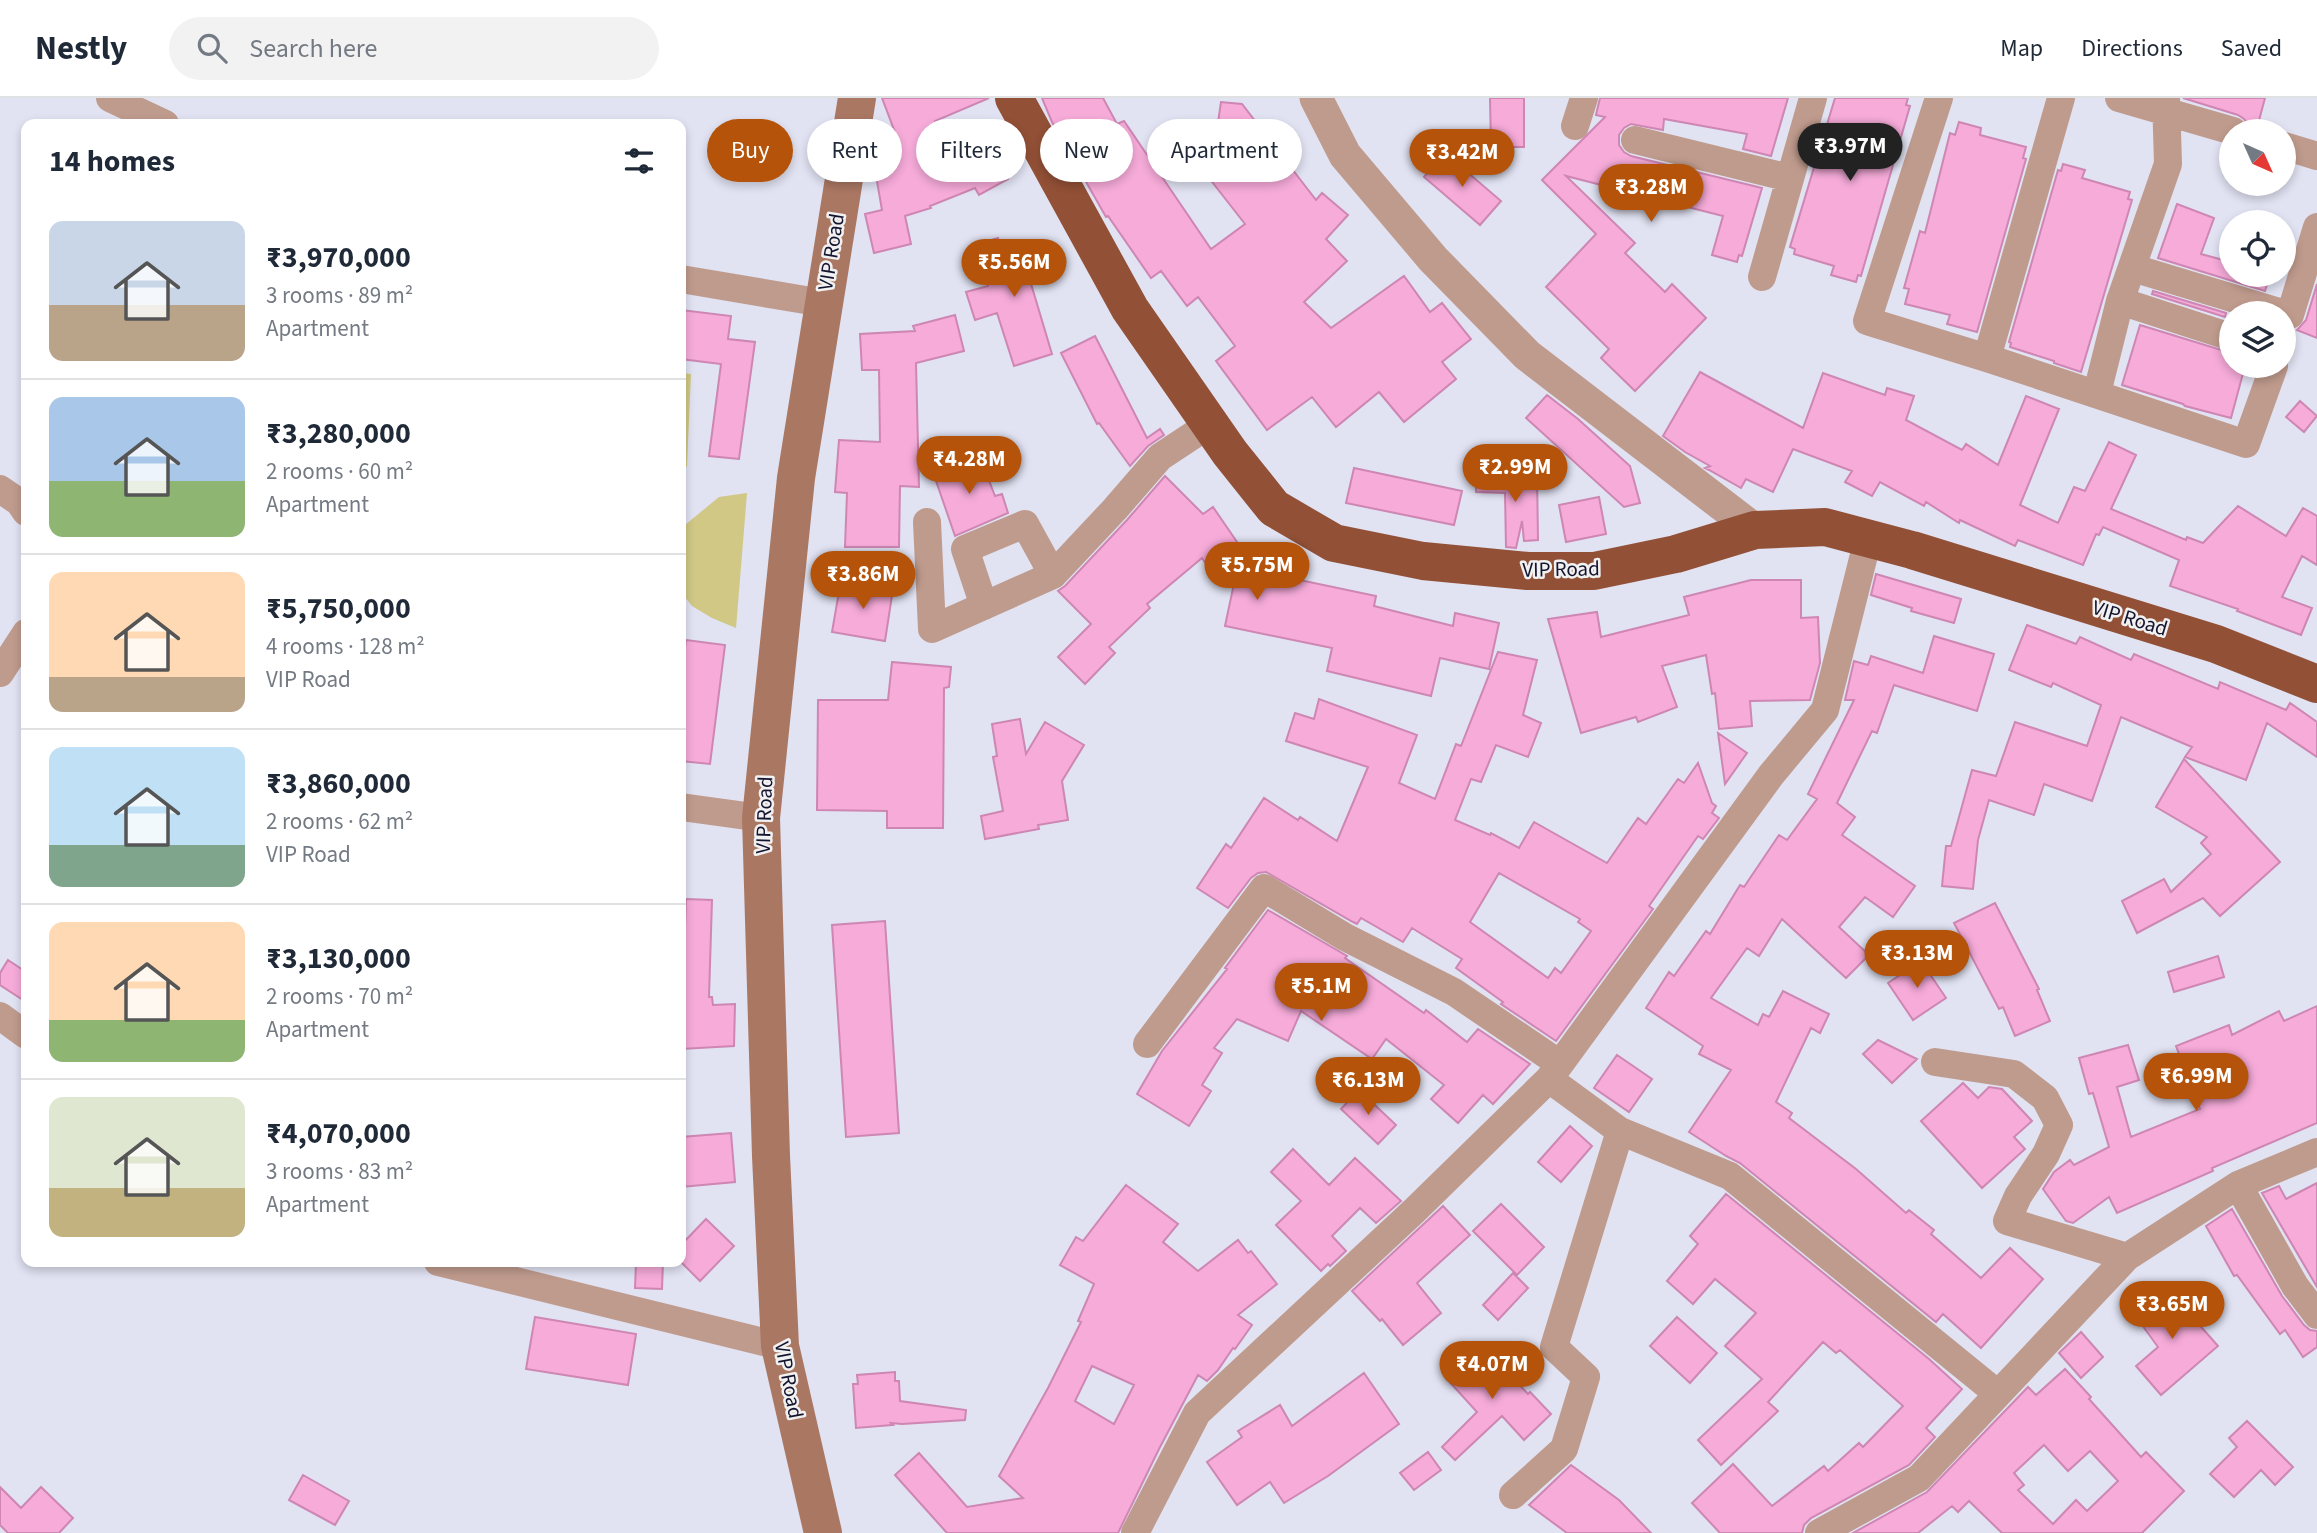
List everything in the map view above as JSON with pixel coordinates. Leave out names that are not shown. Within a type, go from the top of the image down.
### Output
[{"type":"highway","name":"VIP Road","points":[[1014,98],[1130,309],[1210,424],[1274,508],[1334,543],[1423,561],[1528,571],[1594,571],[1676,554],[1755,530],[1825,527],[2216,644],[2317,684]]},
{"type":"main road","name":"VIP Road","points":[[822,1533],[780,1346],[771,1156],[761,818],[796,478],[857,98]]},
{"type":"street","points":[[110,98],[154,119]]},
{"type":"street","points":[[1316,98],[1345,155],[1433,259],[1527,355],[1755,530]]},
{"type":"street","points":[[1575,126],[1584,98]]},
{"type":"street","points":[[1762,277],[1813,98]]},
{"type":"street","points":[[1938,98],[1867,321],[2097,393],[2246,444],[2270,378]]},
{"type":"street","points":[[1987,358],[2061,98]]},
{"type":"street","points":[[2119,98],[2166,105],[2219,126]]},
{"type":"street","points":[[2097,393],[2120,301],[2168,164],[2166,105]]},
{"type":"street","points":[[1635,140],[1790,178]]},
{"type":"street","points":[[2296,150],[2317,156]]},
{"type":"street","points":[[2292,301],[2317,227]]},
{"type":"street","points":[[2133,268],[2229,301]]},
{"type":"street","points":[[686,280],[823,303]]},
{"type":"street","points":[[2120,301],[2219,333]]},
{"type":"street","points":[[928,523],[932,629],[1053,575],[1160,457],[1210,424]]},
{"type":"street","points":[[0,489],[21,505]]},
{"type":"street","points":[[984,606],[965,549],[1025,524],[1053,575]]},
{"type":"street","points":[[1135,1533],[1197,1413],[1414,1210],[1555,1072],[1772,775],[1825,710],[1868,539]]},
{"type":"street","points":[[0,673],[21,641]]},
{"type":"street","points":[[686,808],[761,818]]},
{"type":"street","points":[[1147,1044],[1264,888],[1345,937],[1454,992],[1555,1072],[1620,1131],[1730,1177],[1998,1394]]},
{"type":"street","points":[[0,1016],[21,1031]]},
{"type":"street","points":[[1935,1062],[2014,1074],[2045,1098],[2059,1125],[2046,1154],[2018,1196],[2007,1221],[2127,1257]]},
{"type":"street","points":[[1513,1495],[1564,1449],[1586,1377],[1555,1347],[1620,1131]]},
{"type":"street","points":[[1819,1533],[1919,1478],[2127,1257],[2238,1185],[2317,1152]]},
{"type":"street","points":[[2238,1185],[2295,1286],[2317,1315]]},
{"type":"street","points":[[453,1267],[780,1346]]},
{"type":"shaded area","points":[[686,374],[691,374],[686,467]]},
{"type":"shaded area","points":[[747,493],[736,628],[712,618],[692,606],[686,598],[686,524],[719,497]]},
{"type":"building","points":[[882,98],[989,98],[940,119],[916,119],[916,182],[1003,182],[979,195],[975,188],[930,206],[931,208],[905,216],[911,244],[874,253],[865,214],[882,210],[877,182],[902,182],[902,119],[890,119]]},
{"type":"building","points":[[1042,98],[1103,98],[1114,119],[1051,119]]},
{"type":"building","points":[[1490,98],[1524,98],[1524,147],[1491,147]]},
{"type":"building","points":[[1600,98],[1788,98],[1771,156],[1743,149],[1747,134],[1664,119],[1663,130],[1631,124],[1619,135],[1619,145],[1631,156],[1762,188],[1742,256],[1739,255],[1737,262],[1712,255],[1723,216],[1566,176],[1635,243],[1625,253],[1665,292],[1672,284],[1706,318],[1635,391],[1601,358],[1609,349],[1546,287],[1596,234],[1542,180],[1605,117],[1596,115]]},
{"type":"building","points":[[1835,98],[1908,98],[1906,105],[1910,106],[1861,276],[1858,275],[1856,282],[1831,275],[1834,266],[1794,254],[1795,249],[1790,247]]},
{"type":"building","points":[[2183,98],[2265,98],[2259,119],[2244,119]]},
{"type":"building","points":[[1221,102],[1242,104],[1254,119],[1218,119]]},
{"type":"building","points":[[1959,122],[1981,128],[1980,135],[2026,147],[2023,158],[2026,159],[1977,332],[1947,324],[1950,315],[1905,304],[1909,289],[1904,288],[1920,231],[1925,233],[1950,133],[1955,135]]},
{"type":"building","points":[[1133,134],[1147,155],[1147,182],[1165,182],[1211,249],[1245,224],[1212,182],[1302,182],[1316,200],[1322,193],[1348,215],[1326,239],[1347,261],[1304,302],[1331,328],[1404,276],[1430,312],[1442,303],[1471,339],[1442,362],[1456,379],[1404,422],[1379,392],[1336,427],[1312,397],[1267,430],[1216,361],[1235,346],[1198,297],[1187,306],[1161,271],[1151,278],[1108,216],[1106,217],[1086,182],[1133,182]]},
{"type":"building","points":[[1445,153],[1501,201],[1480,225],[1424,177]]},
{"type":"building","points":[[2063,164],[2085,170],[2082,178],[2130,192],[2128,199],[2132,200],[2081,372],[2010,347],[2009,342],[2058,170],[2061,171]]},
{"type":"building","points":[[2177,204],[2214,218],[2201,254],[2219,259],[2219,277],[2158,258]]},
{"type":"building","points":[[998,238],[1004,261],[1049,244],[1057,267],[1029,277],[1052,354],[1014,366],[997,313],[975,320],[966,292],[988,286],[977,244]]},
{"type":"building","points":[[2317,284],[2317,338],[2297,330],[2306,320]]},
{"type":"building","points":[[2153,291],[2219,311],[2219,315],[2152,294]]},
{"type":"building","points":[[686,311],[731,316],[728,339],[755,342],[739,459],[709,456],[721,364],[686,360]]},
{"type":"building","points":[[955,315],[964,351],[916,363],[919,487],[900,486],[899,547],[845,547],[847,493],[835,492],[839,440],[880,442],[879,370],[862,370],[860,334],[915,331],[913,326]]},
{"type":"building","points":[[2140,325],[2219,349],[2219,378],[2242,378],[2231,418],[2122,385]]},
{"type":"building","points":[[1095,336],[1147,438],[1160,429],[1164,435],[1148,446],[1130,466],[1099,423],[1097,424],[1061,353]]},
{"type":"building","points":[[1700,372],[1803,428],[1823,373],[1885,395],[1887,388],[1914,396],[1906,420],[1962,450],[1966,444],[1998,465],[2026,396],[2059,409],[2020,505],[2058,523],[2074,487],[2085,491],[2109,442],[2136,455],[2111,509],[2186,540],[2187,537],[2203,543],[2238,506],[2286,536],[2303,508],[2317,516],[2317,565],[2302,556],[2282,597],[2312,608],[2301,635],[2237,611],[2238,609],[2170,586],[2179,560],[2103,527],[2099,535],[2096,534],[2083,565],[2018,540],[2015,546],[1960,520],[1959,523],[1926,502],[1924,506],[1880,482],[1872,496],[1845,482],[1852,471],[1793,449],[1773,492],[1746,479],[1741,488],[1705,468],[1710,466],[1663,436]]},
{"type":"building","points":[[1547,395],[1630,466],[1640,503],[1624,507],[1526,418]]},
{"type":"building","points":[[2300,401],[2317,416],[2304,432],[2286,417]]},
{"type":"building","points":[[980,457],[995,496],[1002,494],[1008,513],[955,536],[934,475]]},
{"type":"building","points":[[1354,468],[1462,491],[1454,525],[1346,503]]},
{"type":"building","points":[[1537,474],[1538,540],[1524,541],[1522,521],[1516,548],[1506,547],[1505,493],[1476,492],[1476,476]]},
{"type":"building","points":[[1165,476],[1203,514],[1213,507],[1257,571],[1376,596],[1374,606],[1453,626],[1455,613],[1499,623],[1489,669],[1440,658],[1431,696],[1327,671],[1332,648],[1225,626],[1239,560],[1214,576],[1202,558],[1147,604],[1150,608],[1109,647],[1115,653],[1085,684],[1058,657],[1091,624],[1058,591],[1127,520]]},
{"type":"building","points":[[1599,497],[1606,534],[1566,542],[1559,505]]},
{"type":"building","points":[[1876,574],[1961,599],[1954,623],[1911,611],[1912,608],[1871,595]]},
{"type":"building","points":[[841,580],[893,589],[885,641],[832,632]]},
{"type":"building","points":[[1751,580],[1801,580],[1801,618],[1818,617],[1820,663],[1810,700],[1750,701],[1752,726],[1719,729],[1715,693],[1712,694],[1706,655],[1662,666],[1677,707],[1638,722],[1636,717],[1581,733],[1548,619],[1597,612],[1601,637],[1689,615],[1684,597]]},
{"type":"building","points":[[2027,625],[2076,644],[2080,637],[2131,660],[2134,654],[2218,689],[2220,682],[2286,710],[2290,703],[2317,722],[2317,757],[2267,723],[2246,780],[2185,757],[2192,747],[2121,717],[2092,801],[2044,784],[2034,815],[1989,800],[1978,840],[1973,889],[1942,886],[1946,846],[1951,846],[1972,770],[1996,776],[2015,722],[2087,746],[2101,705],[2053,683],[2051,687],[2009,670]]},
{"type":"building","points":[[1934,636],[1994,654],[1977,711],[1894,685],[1877,733],[1872,731],[1837,803],[1855,817],[1842,835],[1915,886],[1893,917],[1865,897],[1839,927],[1869,955],[1846,978],[1782,919],[1759,956],[1747,948],[1711,998],[1758,1025],[1763,1014],[1769,1017],[1783,991],[1829,1014],[1820,1033],[1811,1028],[1776,1102],[1792,1113],[1789,1118],[1856,1169],[1906,1213],[1909,1210],[1934,1230],[1931,1234],[1981,1278],[2010,1248],[2043,1279],[1981,1348],[1943,1314],[1936,1322],[1740,1163],[1689,1132],[1731,1070],[1699,1054],[1703,1046],[1646,1008],[1669,972],[1674,976],[1706,931],[1710,934],[1740,885],[1744,887],[1779,835],[1787,840],[1817,799],[1808,794],[1854,700],[1845,700],[1854,661],[1868,665],[1871,656],[1923,673]]},
{"type":"building","points":[[686,640],[725,645],[710,764],[686,762]]},
{"type":"building","points":[[1498,652],[1537,660],[1523,715],[1541,723],[1528,757],[1496,745],[1481,782],[1471,779],[1455,820],[1490,835],[1491,833],[1519,848],[1534,822],[1607,863],[1638,818],[1646,824],[1678,779],[1684,783],[1698,763],[1712,803],[1716,806],[1712,813],[1719,818],[1703,839],[1698,836],[1649,906],[1653,909],[1556,1041],[1501,1004],[1503,1002],[1456,968],[1462,959],[1412,928],[1403,942],[1361,918],[1357,924],[1353,922],[1266,872],[1251,878],[1228,908],[1197,888],[1226,844],[1231,848],[1264,798],[1337,841],[1368,767],[1286,741],[1295,713],[1314,719],[1319,699],[1417,735],[1399,783],[1435,799],[1456,744],[1461,746]],"holes":[[[1499,873],[1580,919],[1578,922],[1591,931],[1561,973],[1555,968],[1548,978],[1470,922]]]},
{"type":"building","points":[[892,662],[951,667],[949,687],[944,688],[943,828],[887,828],[887,811],[817,810],[818,700],[888,700]]},
{"type":"building","points":[[1020,719],[1026,754],[1045,722],[1084,745],[1062,781],[1068,820],[1038,825],[1039,829],[985,839],[981,816],[1003,811],[993,757],[997,756],[992,724]]},
{"type":"building","points":[[1718,733],[1747,753],[1725,784]]},
{"type":"building","points":[[2184,759],[2280,862],[2220,916],[2203,898],[2137,933],[2122,901],[2164,879],[2171,892],[2211,854],[2201,843],[2207,837],[2156,807]]},
{"type":"building","points":[[686,899],[712,900],[709,997],[712,997],[713,1005],[735,1004],[734,1046],[686,1049]]},
{"type":"building","points":[[1995,903],[2039,989],[2037,990],[2050,1021],[2015,1036],[2003,1007],[1999,1009],[1954,923]]},
{"type":"building","points":[[1268,910],[1347,956],[1345,958],[1424,1013],[1426,1010],[1467,1042],[1478,1029],[1530,1064],[1493,1104],[1483,1095],[1458,1123],[1431,1099],[1444,1085],[1386,1039],[1372,1059],[1301,1011],[1288,1041],[1237,1019],[1214,1048],[1222,1053],[1202,1085],[1211,1091],[1189,1126],[1137,1094],[1162,1051],[1227,969],[1225,968]]},
{"type":"building","points":[[885,921],[899,1133],[846,1137],[832,925]]},
{"type":"building","points":[[2218,956],[2224,977],[2174,992],[2168,972]]},
{"type":"building","points":[[8,960],[21,969],[21,999],[0,985],[0,973]]},
{"type":"building","points":[[1921,961],[1946,998],[1913,1020],[1888,983]]},
{"type":"building","points":[[2317,1006],[2317,1123],[2117,1213],[2109,1197],[2073,1223],[2066,1221],[2043,1189],[2054,1172],[2070,1160],[2074,1165],[2109,1147],[2079,1058],[2128,1045],[2139,1080],[2117,1087],[2131,1137],[2200,1109],[2176,1046],[2229,1025],[2232,1035],[2279,1011],[2284,1021]]},
{"type":"building","points":[[1878,1040],[1917,1059],[1892,1083],[1863,1054]]},
{"type":"building","points":[[1617,1055],[1652,1079],[1629,1112],[1594,1088]]},
{"type":"building","points":[[1963,1083],[1978,1098],[1989,1087],[2002,1089],[2032,1121],[2014,1137],[2025,1149],[1982,1188],[1921,1121]]},
{"type":"building","points":[[1359,1090],[1396,1125],[1378,1144],[1341,1109]]},
{"type":"building","points":[[1570,1126],[1592,1146],[1561,1182],[1538,1162]]},
{"type":"building","points":[[731,1133],[735,1182],[686,1187],[686,1137]]},
{"type":"building","points":[[1293,1149],[1329,1185],[1355,1158],[1401,1201],[1376,1223],[1360,1208],[1332,1236],[1346,1251],[1321,1271],[1276,1225],[1301,1201],[1271,1172]]},
{"type":"building","points":[[2317,1183],[2317,1287],[2262,1193],[2279,1186],[2286,1199]]},
{"type":"building","points":[[1126,1185],[1178,1224],[1163,1242],[1198,1271],[1238,1240],[1248,1253],[1251,1251],[1277,1284],[1238,1315],[1252,1325],[1218,1370],[1207,1381],[1198,1375],[1118,1533],[947,1533],[895,1475],[919,1453],[967,1507],[1023,1498],[999,1476],[1081,1322],[1078,1321],[1094,1284],[1060,1265],[1076,1237],[1083,1241]],"holes":[[[1092,1366],[1134,1385],[1114,1424],[1075,1401]]]},
{"type":"building","points":[[1726,1194],[1929,1359],[1962,1389],[1926,1428],[1935,1437],[1909,1465],[1811,1518],[1804,1525],[1802,1533],[1720,1533],[1692,1503],[1733,1464],[1772,1506],[1824,1466],[1828,1471],[1859,1443],[1863,1447],[1903,1406],[1840,1350],[1836,1353],[1823,1342],[1768,1402],[1778,1411],[1721,1465],[1698,1440],[1762,1379],[1725,1346],[1756,1313],[1715,1279],[1693,1304],[1667,1281],[1698,1244],[1690,1236]]},
{"type":"building","points":[[1501,1204],[1544,1247],[1517,1275],[1473,1231]]},
{"type":"building","points":[[1443,1206],[1470,1235],[1417,1283],[1441,1313],[1403,1345],[1382,1319],[1380,1321],[1352,1291]]},
{"type":"building","points":[[2232,1209],[2282,1296],[2304,1325],[2317,1331],[2317,1347],[2303,1357],[2285,1330],[2280,1334],[2237,1275],[2234,1276],[2206,1226]]},
{"type":"building","points":[[706,1219],[734,1246],[700,1281],[686,1267],[686,1240]]},
{"type":"building","points":[[636,1267],[663,1267],[662,1289],[635,1288]]},
{"type":"building","points":[[1513,1273],[1528,1288],[1498,1320],[1483,1305]]},
{"type":"building","points":[[2166,1287],[2218,1346],[2161,1395],[2136,1366],[2158,1347],[2134,1314]]},
{"type":"building","points":[[535,1317],[636,1334],[628,1385],[526,1369]]},
{"type":"building","points":[[1677,1317],[1717,1353],[1690,1383],[1650,1346]]},
{"type":"building","points":[[2081,1332],[2103,1357],[2081,1378],[2059,1353]]},
{"type":"building","points":[[1482,1345],[1528,1394],[1530,1392],[1551,1414],[1524,1440],[1502,1416],[1455,1460],[1442,1447],[1477,1412],[1446,1378]]},
{"type":"building","points":[[2065,1369],[2141,1457],[2146,1452],[2184,1491],[2142,1533],[2002,1533],[1969,1501],[1958,1512],[1952,1506],[1918,1533],[1853,1533],[1927,1492],[2028,1387],[2036,1395]],"holes":[[[2044,1445],[2068,1471],[2090,1451],[2118,1481],[2087,1511],[2076,1500],[2053,1524],[2018,1490],[2024,1485],[2014,1473]]]},
{"type":"building","points":[[895,1372],[895,1381],[899,1381],[900,1401],[966,1410],[965,1420],[891,1423],[893,1425],[856,1428],[853,1384],[858,1384],[857,1375]]},
{"type":"building","points":[[1364,1373],[1399,1424],[1328,1476],[1284,1503],[1270,1482],[1237,1505],[1207,1462],[1242,1437],[1238,1431],[1280,1405],[1292,1426]]},
{"type":"building","points":[[2247,1421],[2293,1467],[2275,1485],[2261,1470],[2234,1497],[2210,1474],[2237,1447],[2229,1438]]},
{"type":"building","points":[[1428,1452],[1441,1470],[1414,1490],[1400,1473]]},
{"type":"building","points":[[1571,1465],[1619,1500],[1651,1533],[1567,1533],[1529,1505]]},
{"type":"building","points":[[303,1475],[349,1501],[335,1525],[289,1500]]},
{"type":"building","points":[[0,1487],[21,1508],[41,1487],[73,1518],[59,1533],[8,1533],[0,1525]]}]
